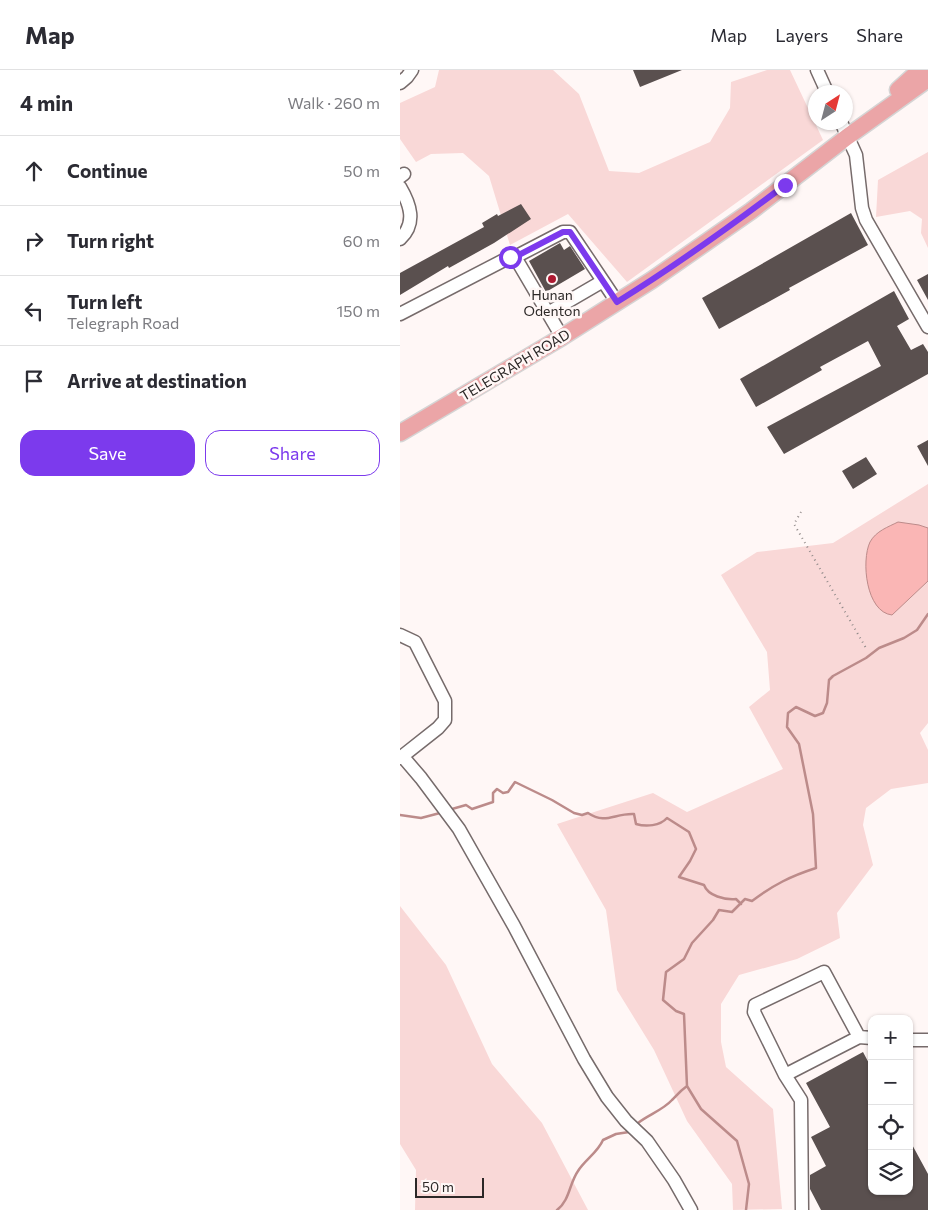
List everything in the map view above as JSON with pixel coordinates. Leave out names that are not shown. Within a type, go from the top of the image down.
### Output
[{"type":"main road","name":"TELEGRAPH ROAD","points":[[853,123],[920,70]]},
{"type":"main road","name":"TELEGRAPH ROAD","points":[[853,125],[928,79]]},
{"type":"main road","name":"TELEGRAPH ROAD","points":[[400,433],[652,280],[751,211],[844,130]]},
{"type":"street","points":[[400,83],[412,70]]},
{"type":"street","points":[[817,70],[824,85]]},
{"type":"street","points":[[844,130],[856,155],[862,208],[866,220],[928,328]]},
{"type":"street","points":[[400,187],[408,200],[410,219],[407,229],[400,239]]},
{"type":"street","points":[[401,313],[563,232],[570,232],[617,302]]},
{"type":"street","points":[[512,257],[562,336]]},
{"type":"street","points":[[548,313],[604,281]]},
{"type":"street","points":[[400,634],[415,642],[446,700],[445,720],[402,758],[421,778],[459,829],[514,926],[584,1059],[607,1097],[626,1121],[647,1141],[674,1180],[690,1210]]},
{"type":"street","points":[[802,1210],[800,1100],[754,1012],[755,1005],[824,972],[859,1037]]},
{"type":"street","points":[[786,1075],[859,1037],[868,1038]]},
{"type":"street","points":[[913,1040],[928,1040]]},
{"type":"path","points":[[801,512],[794,524],[866,648]]},
{"type":"shaded area","points":[[439,70],[553,70],[579,94],[609,171],[639,173],[710,142],[730,108],[731,82],[767,70],[790,70],[808,108],[808,130],[818,130],[823,140],[627,282],[568,214],[510,245],[489,176],[463,153],[431,154],[416,162],[400,139],[400,103],[435,87]]},
{"type":"shaded area","points":[[928,152],[928,248],[921,233],[922,219],[910,211],[876,217],[878,180]]},
{"type":"shaded area","points":[[928,484],[928,723],[920,733],[928,750],[928,783],[891,789],[866,808],[863,825],[873,865],[837,913],[840,938],[797,959],[739,975],[721,1004],[721,1042],[726,1067],[773,1109],[782,1209],[733,1210],[732,1184],[687,1121],[654,1050],[617,990],[606,910],[557,824],[653,793],[687,812],[783,769],[749,707],[770,690],[767,652],[721,575],[757,552],[833,543]]},
{"type":"shaded area","points":[[898,522],[928,528],[928,581],[892,615],[883,612],[871,596],[866,573],[866,561],[867,550],[873,538],[882,530]]},
{"type":"shaded area","points":[[400,906],[446,965],[492,1064],[542,1123],[588,1210],[415,1210],[416,1170],[400,1144]]},
{"type":"building","points":[[633,70],[682,70],[640,87]]},
{"type":"building","points":[[521,204],[531,219],[494,243],[449,268],[448,266],[400,295],[400,273],[484,227],[482,223],[497,214],[498,216]]},
{"type":"building","points":[[851,213],[868,245],[719,329],[702,298]]},
{"type":"building","points":[[560,243],[564,250],[570,246],[585,269],[546,292],[529,261]]},
{"type":"building","points":[[928,274],[928,300],[917,280]]},
{"type":"building","points":[[894,291],[909,319],[897,326],[911,350],[923,344],[928,352],[928,374],[784,454],[767,427],[881,366],[868,341],[820,367],[822,370],[756,407],[740,379]]},
{"type":"building","points":[[928,440],[928,466],[917,446]]},
{"type":"building","points":[[866,457],[877,474],[853,489],[842,471]]},
{"type":"building","points":[[863,1052],[868,1061],[868,1195],[913,1195],[913,1146],[928,1174],[928,1210],[821,1210],[810,1189],[810,1175],[826,1166],[811,1137],[830,1127],[806,1083]]},
{"type":"waterway","points":[[746,1210],[749,1184],[737,1141],[701,1109],[687,1086],[684,1014],[676,1011],[663,1000],[666,972],[684,959],[692,943],[713,920],[719,910],[732,912],[745,899],[752,901],[782,881],[816,868],[813,814],[799,744],[787,727],[788,713],[796,707],[815,716],[823,713],[827,703],[829,680],[833,676],[866,658],[879,648],[904,638],[917,630],[928,614]]},
{"type":"waterway","points":[[452,809],[466,805],[472,809],[493,802],[493,793],[497,789],[503,793],[508,792],[515,782],[574,813],[582,815],[588,813],[605,818],[634,814],[636,824],[644,825],[657,824],[667,818],[689,832],[696,849],[679,877],[704,885],[713,895],[727,899],[736,899],[741,904]]},
{"type":"waterway","points":[[400,815],[421,818],[440,813]]},
{"type":"waterway","points":[[638,1123],[668,1104],[687,1086]]},
{"type":"waterway","points":[[557,1210],[567,1197],[578,1171],[603,1140],[616,1134],[629,1132]]},
{"type":"place","name":"Hunan Odenton","points":[[552,279]]},
{"type":"route","points":[[510,257],[515,257],[563,232],[570,232],[617,302],[652,280],[785,185]]}]
